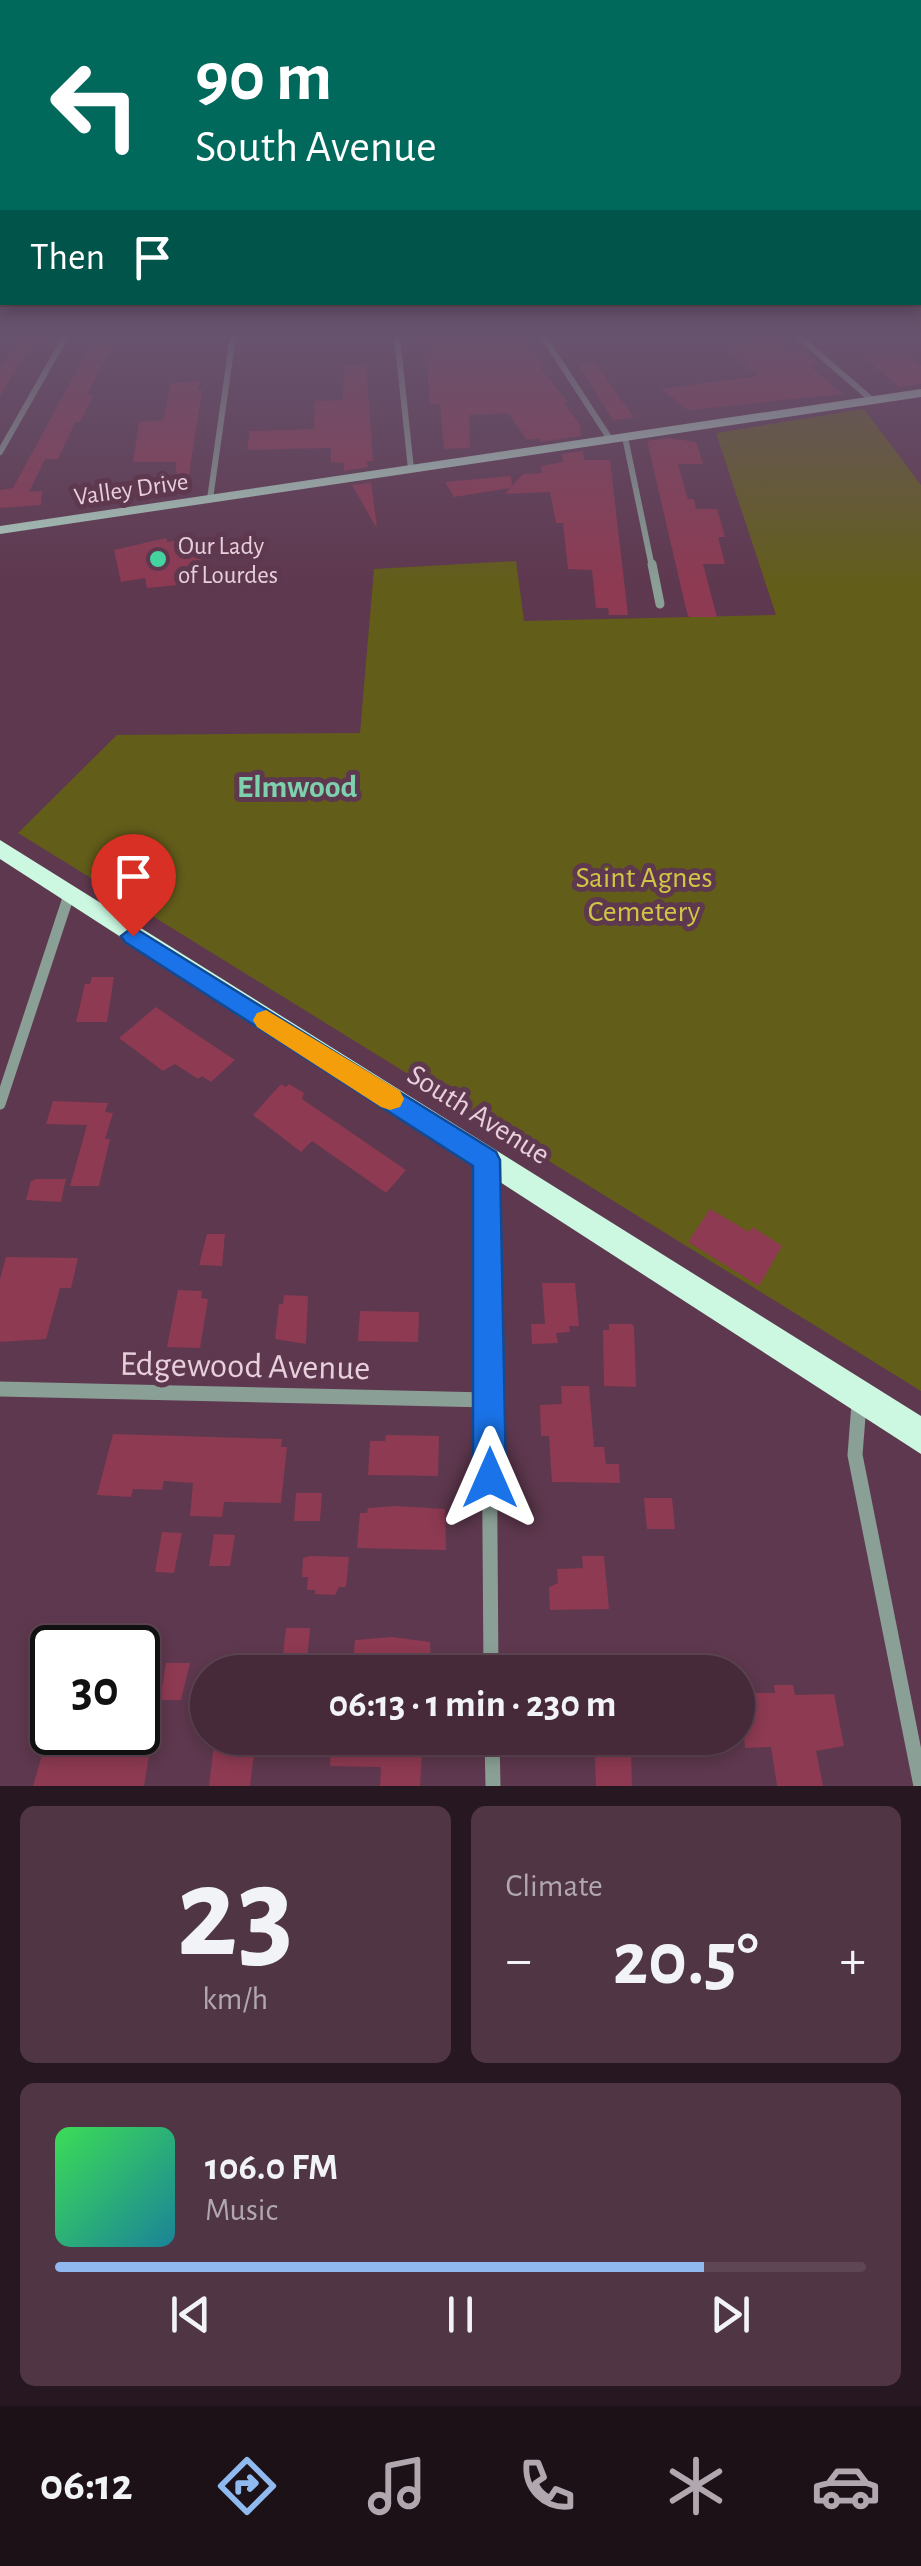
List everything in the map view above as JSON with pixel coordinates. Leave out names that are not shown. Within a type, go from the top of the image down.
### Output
[{"type":"main road","name":"Valley Drive","points":[[0,530],[743,419]]},
{"type":"main road","name":"South Avenue","points":[[0,848],[921,1436]]},
{"type":"street","points":[[0,452],[19,419]]},
{"type":"street","points":[[210,499],[221,419]]},
{"type":"street","points":[[406,419],[411,469]]},
{"type":"street","points":[[604,419],[618,438],[660,604]]},
{"type":"street","points":[[0,1104],[69,895]]},
{"type":"street","points":[[486,1160],[492,1655]]},
{"type":"street","name":"Edgewood Avenue","points":[[0,1389],[489,1400]]},
{"type":"street","points":[[860,1398],[855,1455],[921,1786]]},
{"type":"street","points":[[492,1755],[492,1786]]},
{"type":"green space","name":"Saint Agnes Cemetery","points":[[800,419],[872,419],[921,485],[921,1391],[18,833],[117,735],[360,733],[374,569],[516,561],[524,621],[776,615],[716,433]]},
{"type":"building","points":[[50,419],[81,419],[75,422],[58,459],[45,459],[29,492],[42,491],[41,505],[0,508],[0,490],[13,488]]},
{"type":"building","points":[[197,419],[186,494],[177,495],[176,462],[133,462],[139,422]]},
{"type":"building","points":[[314,419],[370,419],[373,461],[367,461],[368,467],[344,471],[344,463],[331,462],[331,448],[247,450],[250,431],[314,429]]},
{"type":"building","points":[[441,419],[469,419],[470,448],[444,449]]},
{"type":"building","points":[[512,419],[576,419],[579,423],[581,436],[527,440]]},
{"type":"building","points":[[668,438],[696,442],[703,464],[678,464],[686,493],[688,499],[694,499],[696,509],[717,509],[725,537],[718,537],[725,564],[703,564],[717,617],[689,617],[687,613],[647,441]]},
{"type":"building","points":[[583,451],[584,460],[610,460],[628,615],[609,615],[608,608],[596,608],[592,570],[568,569],[563,523],[556,523],[550,492],[505,494],[510,488],[454,497],[445,482],[511,476],[512,486],[523,474],[542,473],[541,466],[563,462],[562,454]]},
{"type":"building","points":[[371,483],[377,527],[352,485]]},
{"type":"building","name":"Our Lady of Lourdes","points":[[194,537],[203,568],[177,572],[177,585],[147,588],[145,578],[121,582],[114,550],[166,538],[167,542]]},
{"type":"building","points":[[92,977],[114,977],[107,1022],[76,1022],[85,984],[90,984]]},
{"type":"building","points":[[156,1007],[235,1060],[211,1082],[202,1076],[198,1079],[175,1064],[163,1071],[119,1038]]},
{"type":"building","points":[[281,1084],[304,1093],[302,1099],[406,1170],[386,1193],[312,1141],[301,1152],[253,1115]]},
{"type":"building","points":[[53,1101],[108,1103],[105,1112],[113,1113],[99,1186],[70,1186],[87,1125],[46,1124]]},
{"type":"building","points":[[66,1179],[61,1202],[26,1200],[31,1181]]},
{"type":"building","points":[[710,1209],[749,1232],[752,1227],[782,1246],[759,1286],[688,1242]]},
{"type":"building","points":[[207,1234],[225,1234],[222,1266],[199,1265]]},
{"type":"building","points":[[6,1257],[78,1258],[71,1288],[60,1288],[46,1339],[0,1342],[0,1279]]},
{"type":"building","points":[[542,1283],[575,1283],[579,1326],[569,1326],[570,1332],[556,1333],[558,1343],[532,1344],[531,1324],[545,1324]]},
{"type":"building","points":[[178,1290],[202,1291],[201,1298],[208,1299],[200,1348],[167,1347]]},
{"type":"building","points":[[284,1295],[308,1296],[306,1344],[275,1339],[279,1304],[283,1304]]},
{"type":"building","points":[[360,1311],[419,1312],[418,1342],[358,1341]]},
{"type":"building","points":[[609,1324],[634,1327],[636,1387],[604,1386],[603,1330],[609,1330]]},
{"type":"building","points":[[561,1386],[589,1386],[594,1447],[604,1447],[606,1464],[619,1464],[620,1483],[552,1482],[549,1436],[541,1436],[540,1405],[562,1404]]},
{"type":"building","points":[[113,1434],[282,1439],[281,1447],[287,1447],[281,1503],[224,1502],[222,1517],[190,1516],[193,1483],[164,1481],[162,1490],[133,1489],[131,1497],[97,1495]]},
{"type":"building","points":[[386,1435],[439,1436],[438,1476],[368,1475],[370,1441],[385,1441]]},
{"type":"building","points":[[296,1493],[322,1493],[320,1521],[294,1521]]},
{"type":"building","points":[[644,1498],[672,1498],[675,1529],[647,1529]]},
{"type":"building","points":[[368,1508],[445,1509],[446,1550],[357,1548],[360,1513],[367,1513]]},
{"type":"building","points":[[162,1532],[182,1533],[174,1573],[155,1572]]},
{"type":"building","points":[[214,1534],[235,1535],[230,1566],[209,1566]]},
{"type":"building","points":[[582,1556],[604,1556],[609,1609],[550,1610],[549,1587],[558,1583],[557,1569],[583,1568]]},
{"type":"building","points":[[349,1557],[346,1587],[339,1587],[335,1595],[307,1590],[308,1577],[302,1577],[303,1558]]},
{"type":"building","points":[[286,1628],[310,1628],[308,1655],[283,1655]]},
{"type":"building","points":[[392,1637],[430,1642],[430,1655],[354,1655],[355,1640]]},
{"type":"building","points":[[166,1663],[190,1663],[181,1700],[160,1700]]},
{"type":"building","points":[[774,1685],[793,1685],[795,1695],[834,1694],[844,1746],[816,1751],[823,1786],[777,1786],[771,1747],[755,1748],[755,1693],[775,1693]]},
{"type":"building","points":[[42,1755],[149,1755],[144,1786],[33,1786]]},
{"type":"building","points":[[213,1755],[254,1755],[250,1786],[209,1786]]},
{"type":"building","points":[[330,1755],[422,1755],[420,1786],[380,1786],[381,1767],[330,1766]]},
{"type":"building","points":[[595,1755],[631,1755],[632,1786],[596,1786]]},
{"type":"slow traffic","points":[[266,1020],[390,1099]]},
{"type":"place","name":"Our Lady of Lourdes","points":[[158,559]]},
{"type":"district","name":"Elmwood","points":[[297,786]]},
{"type":"route","points":[[133,936],[486,1160],[490,1478]]}]
